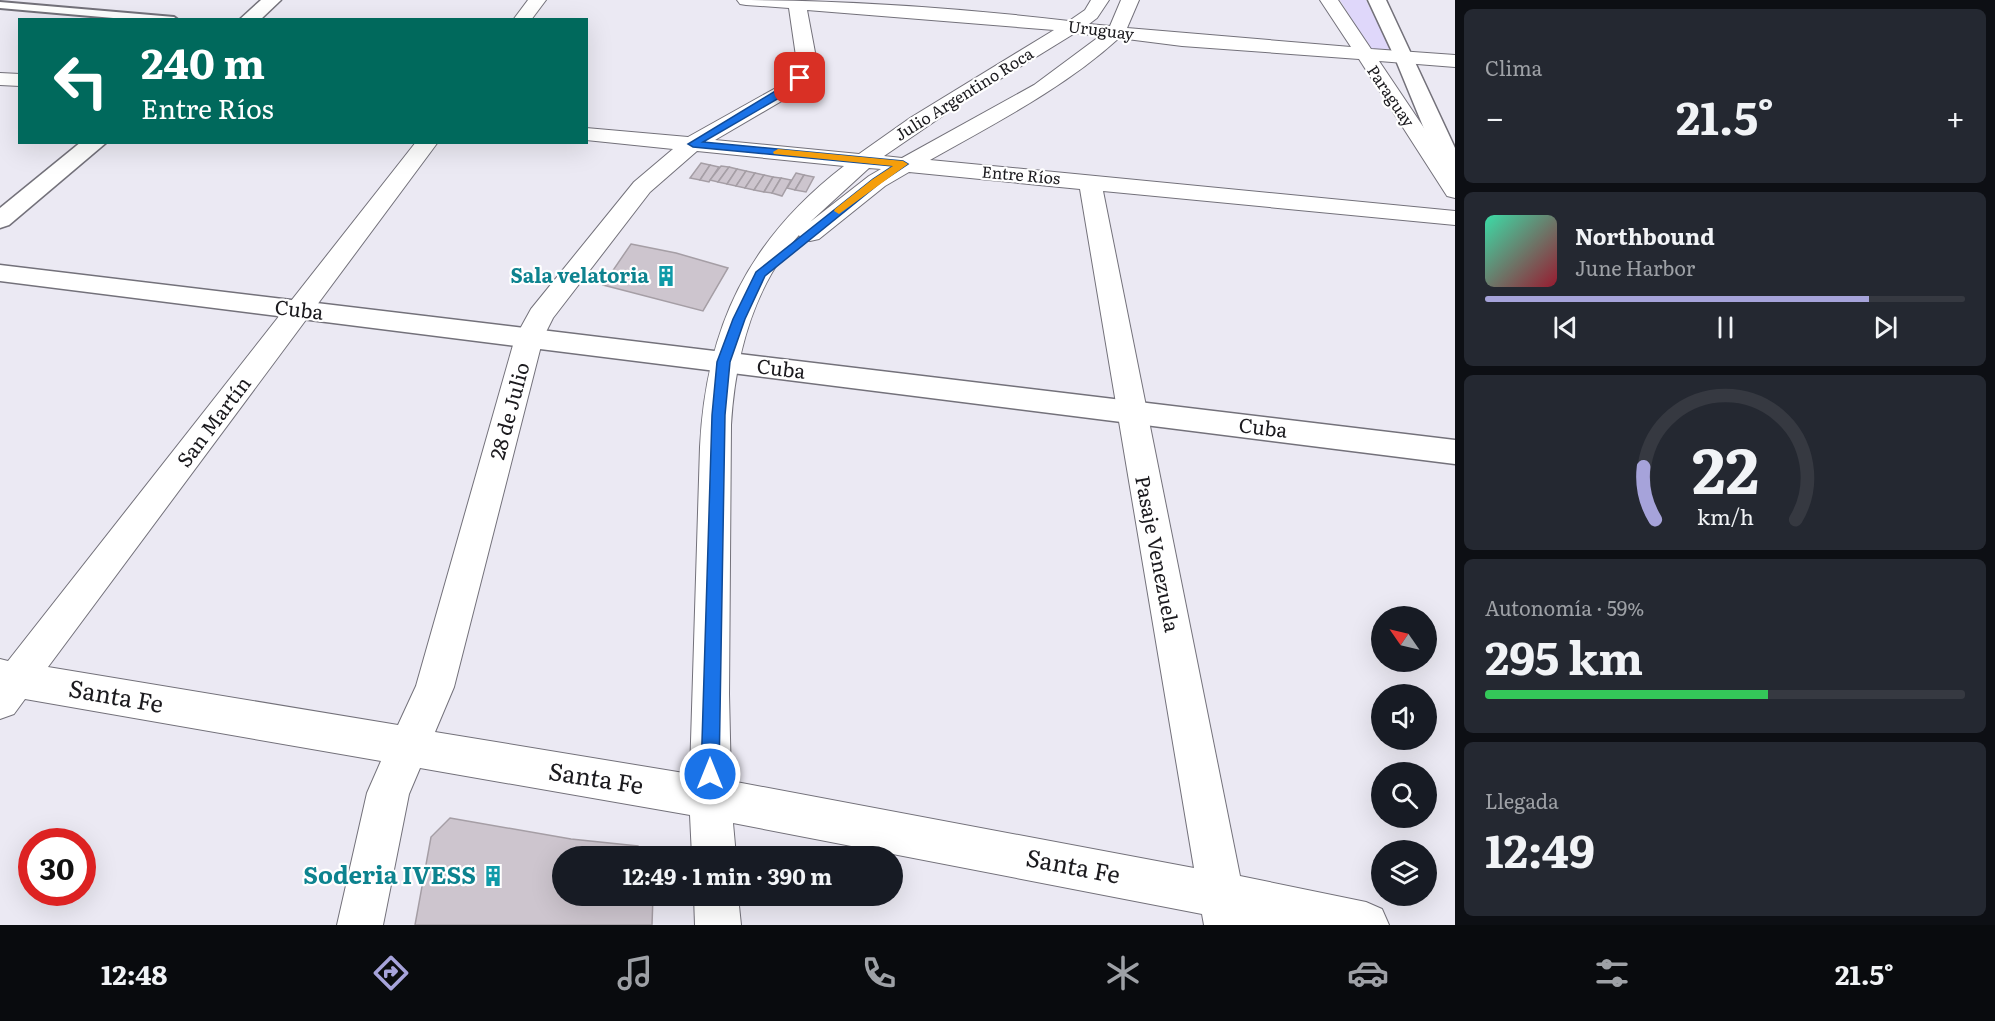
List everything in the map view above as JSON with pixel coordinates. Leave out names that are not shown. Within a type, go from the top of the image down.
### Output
[{"type":"street","points":[[250,18],[272,0]]},
{"type":"street","points":[[524,18],[537,0]]},
{"type":"street","name":"Uruguay","points":[[746,0],[799,2],[1005,19],[1115,32],[1455,61]]},
{"type":"street","name":"Julio Argentino Roca","points":[[713,846],[710,798],[718,427],[724,362],[739,319],[760,274],[779,241],[813,205],[862,160],[876,149],[1072,27],[1091,14],[1100,0]]},
{"type":"street","name":"Julio Argentino Roca","points":[[760,274],[877,181],[903,164],[1041,89],[1093,52],[1115,32],[1123,20],[1130,0]]},
{"type":"street","name":"Paraguay","points":[[1329,0],[1455,191]]},
{"type":"street","points":[[1377,0],[1446,135],[1455,175]]},
{"type":"street","name":"28 de Julio","points":[[360,925],[388,793],[435,687],[529,338],[542,315],[642,187],[671,159],[790,88],[800,78],[807,63],[799,2]]},
{"type":"street","points":[[0,79],[18,80]]},
{"type":"street","name":"Entre Ríos","points":[[588,134],[1455,218]]},
{"type":"street","points":[[0,220],[94,144]]},
{"type":"street","name":"San Martín","points":[[5,686],[300,310],[426,144]]},
{"type":"street","name":"Pasaje Venezuela","points":[[1090,182],[1224,910]]},
{"type":"street","name":"Cuba","points":[[0,273],[1455,452]]},
{"type":"street","name":"Santa Fe","points":[[5,686],[408,748],[710,798],[1224,910],[1366,925]]},
{"type":"street","points":[[717,906],[718,925]]},
{"type":"lane","points":[[0,5],[151,18]]},
{"type":"shaded area","points":[[1340,0],[1366,0],[1391,50],[1370,50]]},
{"type":"building","points":[[701,163],[710,165],[700,180],[690,178]]},
{"type":"building","points":[[710,165],[719,167],[709,182],[700,180]]},
{"type":"building","points":[[721,166],[729,167],[718,182],[710,180]]},
{"type":"building","points":[[729,167],[737,169],[727,184],[718,182]]},
{"type":"building","points":[[737,169],[746,171],[736,186],[727,184]]},
{"type":"building","points":[[746,171],[755,173],[745,188],[736,186]]},
{"type":"building","points":[[755,173],[764,175],[754,190],[745,188]]},
{"type":"building","points":[[796,173],[804,175],[795,190],[787,188]]},
{"type":"building","points":[[764,175],[773,177],[764,192],[754,190]]},
{"type":"building","points":[[804,175],[814,177],[806,192],[795,190]]},
{"type":"building","points":[[773,177],[781,178],[772,193],[764,192]]},
{"type":"building","points":[[781,178],[791,180],[782,196],[772,193]]},
{"type":"building","name":"Sala velatoria","points":[[631,244],[676,253],[728,268],[703,311],[603,285]]},
{"type":"building","name":"Soderia IVESS","points":[[450,818],[571,839],[638,846],[552,846],[552,906],[653,906],[652,925],[415,925],[431,837]]},
{"type":"slow traffic","points":[[778,152],[903,164],[839,211]]},
{"type":"place","name":"Sala velatoria","points":[[666,276]]},
{"type":"place","name":"Soderia IVESS","points":[[493,876]]},
{"type":"route","points":[[710,774],[710,679],[718,415],[724,362],[739,319],[760,274],[877,181],[903,164],[693,144],[790,88],[800,78]]}]
